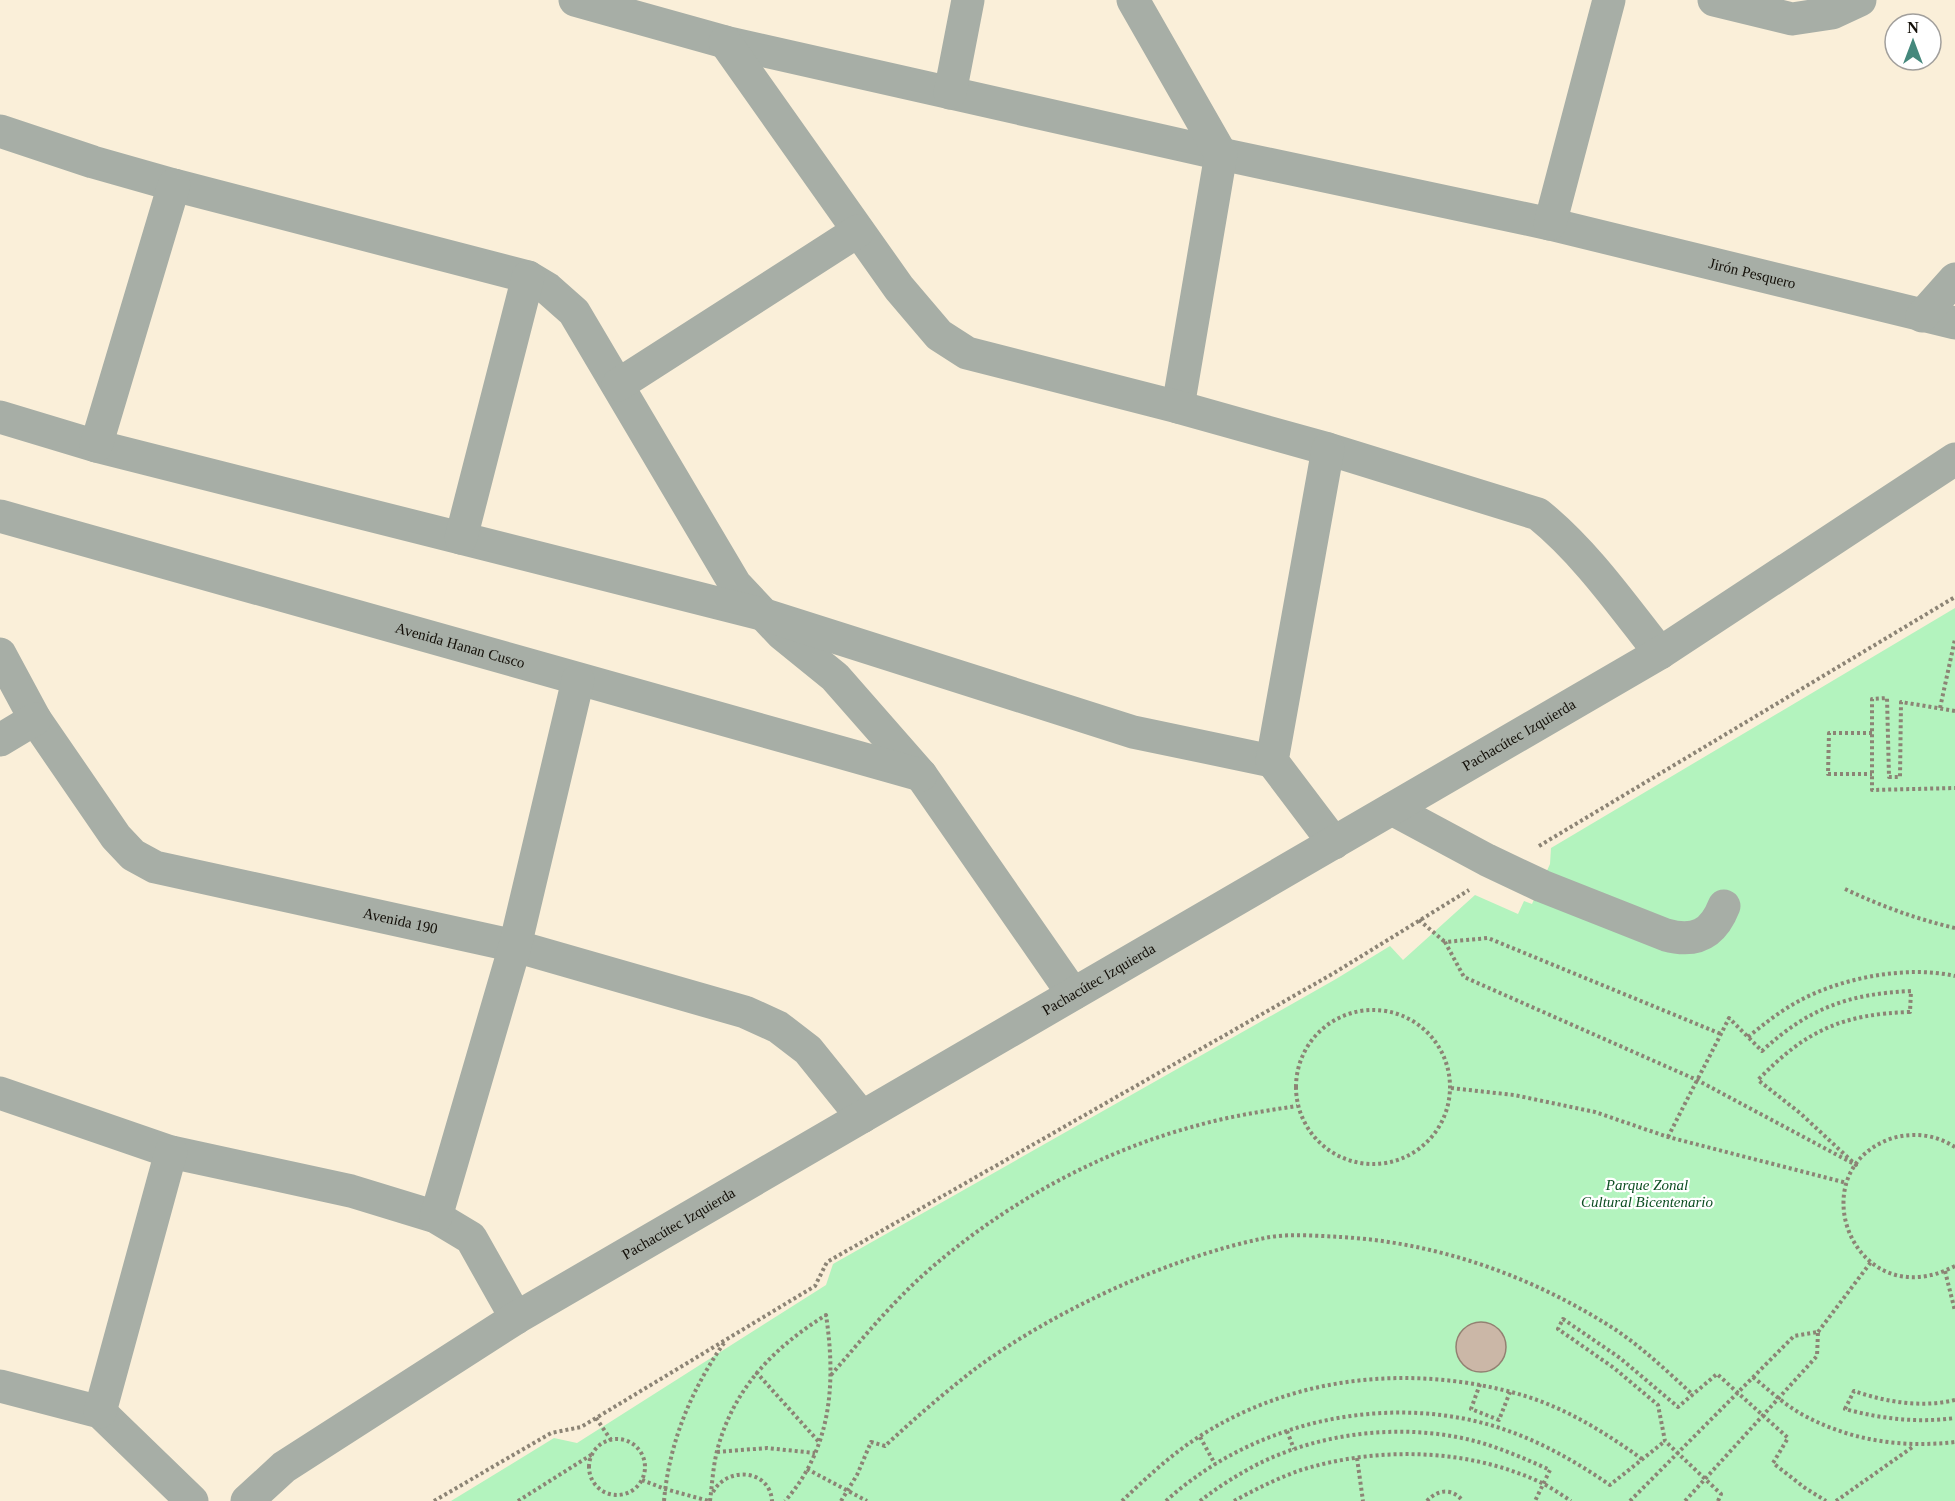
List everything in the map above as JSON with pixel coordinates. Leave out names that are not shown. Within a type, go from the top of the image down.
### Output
[{"type":"street","name":"Jirón Pesquero","points":[[575,0],[725,42],[1221,154],[1550,224],[1955,323]]},
{"type":"street","points":[[950,93],[968,0]]},
{"type":"street","points":[[1133,0],[1221,154],[1178,407]]},
{"type":"street","points":[[1550,224],[1609,0]]},
{"type":"street","points":[[1714,0],[1792,19],[1832,13],[1860,0]]},
{"type":"street","points":[[725,42],[858,231],[917,311],[939,335],[967,353],[1178,407],[1328,449],[1538,514],[1560,532],[1583,556],[1660,654]]},
{"type":"street","points":[[0,131],[93,162],[174,185],[528,277],[548,289],[574,312],[735,584],[782,634],[835,677],[921,775],[1073,994]]},
{"type":"street","points":[[96,446],[174,185]]},
{"type":"street","points":[[618,385],[858,231]]},
{"type":"street","points":[[461,538],[528,277]]},
{"type":"street","points":[[1922,315],[1955,279]]},
{"type":"street","points":[[0,417],[96,446],[765,615],[1133,732],[1272,761],[1334,843]]},
{"type":"street","points":[[1272,761],[1328,449]]},
{"type":"street","name":"Pachacútec Izquierda","points":[[247,1501],[284,1467],[516,1318],[1660,654],[1955,459]]},
{"type":"street","name":"Avenida Hanan Cusco","points":[[0,516],[921,775]]},
{"type":"street","name":"Avenida 190","points":[[0,654],[35,719],[116,837],[133,855],[155,867],[515,946],[745,1012],[778,1027],[808,1050],[862,1118]]},
{"type":"street","points":[[436,1217],[515,946],[578,680]]},
{"type":"street","points":[[0,740],[35,719]]},
{"type":"street","points":[[1392,809],[1553,891],[1677,938],[1698,936],[1710,929],[1719,919],[1724,906]]},
{"type":"street","points":[[0,1093],[171,1152],[351,1191],[436,1217],[471,1238],[516,1318]]},
{"type":"street","points":[[100,1413],[171,1152]]},
{"type":"street","points":[[0,1386],[100,1413],[192,1501]]},
{"type":"path","points":[[434,1501],[551,1433],[581,1427],[815,1287],[827,1262],[1323,979],[1955,597]]},
{"type":"path","points":[[1940,708],[1955,639]]},
{"type":"path","points":[[1955,711],[1901,702],[1899,777],[1889,777],[1887,698],[1872,699],[1872,790],[1955,788]]},
{"type":"path","points":[[1872,733],[1829,733],[1828,774],[1872,774]]},
{"type":"path","points":[[1845,889],[1887,909],[1955,928]]},
{"type":"path","points":[[1419,920],[1445,942],[1464,977],[1697,1080],[1856,1165]]},
{"type":"path","points":[[1445,942],[1488,938],[1721,1035]]},
{"type":"path","points":[[1748,1037],[1772,1018],[1798,1002],[1826,989],[1855,980],[1918,973],[1955,976]]},
{"type":"path","points":[[1668,1137],[1729,1018],[1762,1051],[1790,1028],[1829,1006],[1855,997],[1883,992],[1911,991],[1910,1012],[1863,1016],[1828,1027],[1801,1041],[1778,1059],[1758,1080],[1800,1113],[1856,1165]]},
{"type":"path","points":[[1376,1010],[1400,1014],[1421,1026],[1437,1043],[1448,1064],[1451,1088],[1447,1112],[1435,1134],[1417,1152],[1395,1162],[1370,1165],[1345,1160],[1324,1147],[1307,1129],[1297,1106],[1295,1082],[1301,1059],[1312,1038],[1331,1023],[1352,1012],[1376,1010]]},
{"type":"path","points":[[1451,1088],[1514,1095],[1595,1112],[1668,1137],[1847,1183]]},
{"type":"path","points":[[831,1375],[892,1306],[930,1269],[971,1236],[1014,1206],[1050,1185],[1104,1158],[1151,1140],[1218,1120],[1297,1106]]},
{"type":"path","points":[[1955,1147],[1944,1140],[1924,1135],[1905,1135],[1886,1141],[1869,1151],[1856,1165],[1847,1183],[1843,1202],[1845,1221],[1852,1240],[1863,1256],[1879,1268],[1897,1276],[1917,1278],[1936,1275],[1955,1266]]},
{"type":"path","points":[[841,1501],[857,1475],[871,1442],[885,1446],[930,1405],[967,1376],[1027,1335],[1084,1303],[1143,1276],[1204,1255],[1267,1238],[1311,1236],[1355,1238],[1442,1252],[1485,1265],[1567,1301],[1617,1331],[1657,1361],[1693,1395]]},
{"type":"path","points":[[1685,1501],[1817,1356],[1818,1332],[1871,1262]]},
{"type":"path","points":[[1945,1271],[1955,1311]]},
{"type":"path","points":[[772,1501],[765,1485],[745,1474],[732,1475],[722,1480],[714,1490],[710,1501],[717,1452],[725,1425],[756,1372],[800,1331],[826,1315],[831,1349],[831,1375],[826,1420],[807,1469],[795,1490],[785,1501]]},
{"type":"path","points":[[1718,1501],[1721,1494],[1665,1441],[1658,1405],[1614,1368],[1558,1329],[1563,1319],[1620,1358],[1678,1407],[1717,1374],[1788,1438],[1773,1463],[1826,1501]]},
{"type":"path","points":[[1630,1501],[1794,1336],[1818,1332]]},
{"type":"path","points":[[664,1501],[670,1460],[679,1427],[707,1367],[727,1340]]},
{"type":"path","points":[[756,1372],[819,1442]]},
{"type":"path","points":[[1122,1501],[1152,1472],[1220,1424],[1298,1392],[1342,1382],[1388,1377],[1434,1378],[1480,1384],[1524,1396],[1567,1413],[1608,1435],[1642,1459]]},
{"type":"path","points":[[1753,1377],[1779,1399],[1805,1416],[1865,1439],[1915,1445],[1955,1442]]},
{"type":"path","points":[[1480,1384],[1471,1409],[1499,1420],[1509,1392]]},
{"type":"path","points":[[1955,1400],[1916,1404],[1874,1398],[1854,1391],[1845,1410],[1904,1421],[1955,1418]]},
{"type":"path","points":[[1166,1501],[1215,1464],[1248,1446],[1287,1431],[1327,1420],[1370,1414],[1412,1413],[1455,1417],[1497,1427],[1537,1442],[1575,1461],[1610,1485],[1665,1441]]},
{"type":"path","points":[[596,1418],[611,1440]]},
{"type":"path","points":[[1287,1431],[1294,1449]]},
{"type":"path","points":[[1200,1501],[1258,1464],[1294,1449],[1332,1439],[1369,1433],[1407,1432],[1444,1435],[1489,1445],[1516,1454],[1550,1470],[1535,1501]]},
{"type":"path","points":[[1200,1437],[1215,1464]]},
{"type":"path","points":[[518,1501],[592,1455],[600,1445],[611,1440],[624,1441],[635,1446],[639,1451],[645,1468],[642,1480],[634,1490],[622,1495],[610,1494],[599,1489],[591,1479],[589,1467],[592,1455]]},
{"type":"path","points":[[1836,1501],[1915,1445]]},
{"type":"path","points":[[717,1452],[767,1448],[815,1453]]},
{"type":"path","points":[[1234,1501],[1262,1485],[1301,1470],[1357,1458],[1424,1454],[1465,1459],[1505,1469],[1544,1484],[1571,1501]]},
{"type":"path","points":[[1357,1458],[1363,1501]]},
{"type":"path","points":[[807,1469],[867,1501]]},
{"type":"path","points":[[642,1480],[709,1501]]},
{"type":"path","points":[[1427,1501],[1435,1493],[1444,1491],[1454,1492],[1463,1501]]},
{"type":"green space","name":"Parque Zonal Cultural Bicentenario","points":[[1955,608],[1955,1501],[451,1501],[554,1438],[577,1443],[826,1285],[833,1264],[1336,979],[1390,946],[1403,960],[1475,895],[1518,914],[1524,901],[1532,904],[1550,864],[1551,848]]},
{"type":"building","points":[[1476,1322],[1486,1322],[1499,1329],[1506,1342],[1506,1352],[1499,1365],[1486,1372],[1476,1372],[1467,1368],[1460,1361],[1456,1352],[1456,1342],[1460,1333],[1467,1326]]}]
